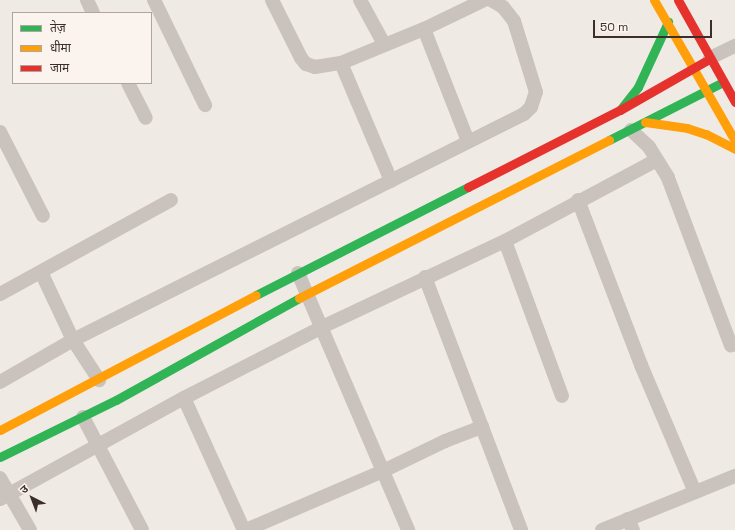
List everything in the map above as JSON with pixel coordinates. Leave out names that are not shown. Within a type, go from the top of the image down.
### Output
[{"type":"main road","points":[[654,0],[668,22],[704,91],[735,141]]},
{"type":"main road","points":[[678,0],[735,102]]},
{"type":"main road","points":[[620,110],[638,87],[650,65],[668,22]]},
{"type":"main road","points":[[0,430],[99,380],[298,273],[620,110],[710,58]]},
{"type":"main road","points":[[0,457],[83,417],[307,294],[723,82]]},
{"type":"main road","points":[[645,122],[687,128],[706,134],[735,149]]},
{"type":"street","points":[[87,0],[93,12]]},
{"type":"street","points":[[272,0],[306,64],[324,67],[341,63],[384,44],[424,29],[484,0]]},
{"type":"street","points":[[360,0],[384,44]]},
{"type":"street","points":[[0,382],[73,340],[524,114],[535,99],[536,92],[514,21],[503,7],[491,0]]},
{"type":"street","points":[[155,1],[205,105]]},
{"type":"street","points":[[424,29],[468,141]]},
{"type":"street","points":[[710,58],[735,46]]},
{"type":"street","points":[[341,63],[391,181]]},
{"type":"street","points":[[129,84],[146,118]]},
{"type":"street","points":[[631,130],[657,160],[668,178],[731,346]]},
{"type":"street","points":[[0,132],[43,216]]},
{"type":"street","points":[[5,496],[99,446],[184,398],[322,327],[425,277],[505,241],[578,200],[657,160]]},
{"type":"street","points":[[0,294],[171,200]]},
{"type":"street","points":[[578,200],[641,365],[695,492]]},
{"type":"street","points":[[505,241],[562,396]]},
{"type":"street","points":[[41,272],[73,340],[99,380]]},
{"type":"street","points":[[298,273],[408,530]]},
{"type":"street","points":[[425,277],[521,530]]},
{"type":"street","points":[[184,398],[245,530],[383,471],[445,441],[482,428]]},
{"type":"street","points":[[83,417],[142,530]]},
{"type":"street","points":[[602,530],[631,524],[695,492],[735,476]]},
{"type":"street","points":[[0,478],[5,496],[30,530]]},
{"type":"traffic: fast","points":[[620,110],[638,87],[668,22]]},
{"type":"traffic: fast","points":[[609,140],[723,82]]},
{"type":"traffic: fast","points":[[256,295],[468,187]]},
{"type":"traffic: fast","points":[[0,457],[116,400],[299,298]]},
{"type":"traffic: slow","points":[[654,0],[735,141]]},
{"type":"traffic: slow","points":[[645,122],[687,128],[706,134],[735,149]]},
{"type":"traffic: slow","points":[[299,298],[609,140]]},
{"type":"traffic: slow","points":[[0,430],[256,295]]},
{"type":"traffic: jam","points":[[678,0],[735,102]]},
{"type":"traffic: jam","points":[[468,187],[620,110],[706,61]]}]
